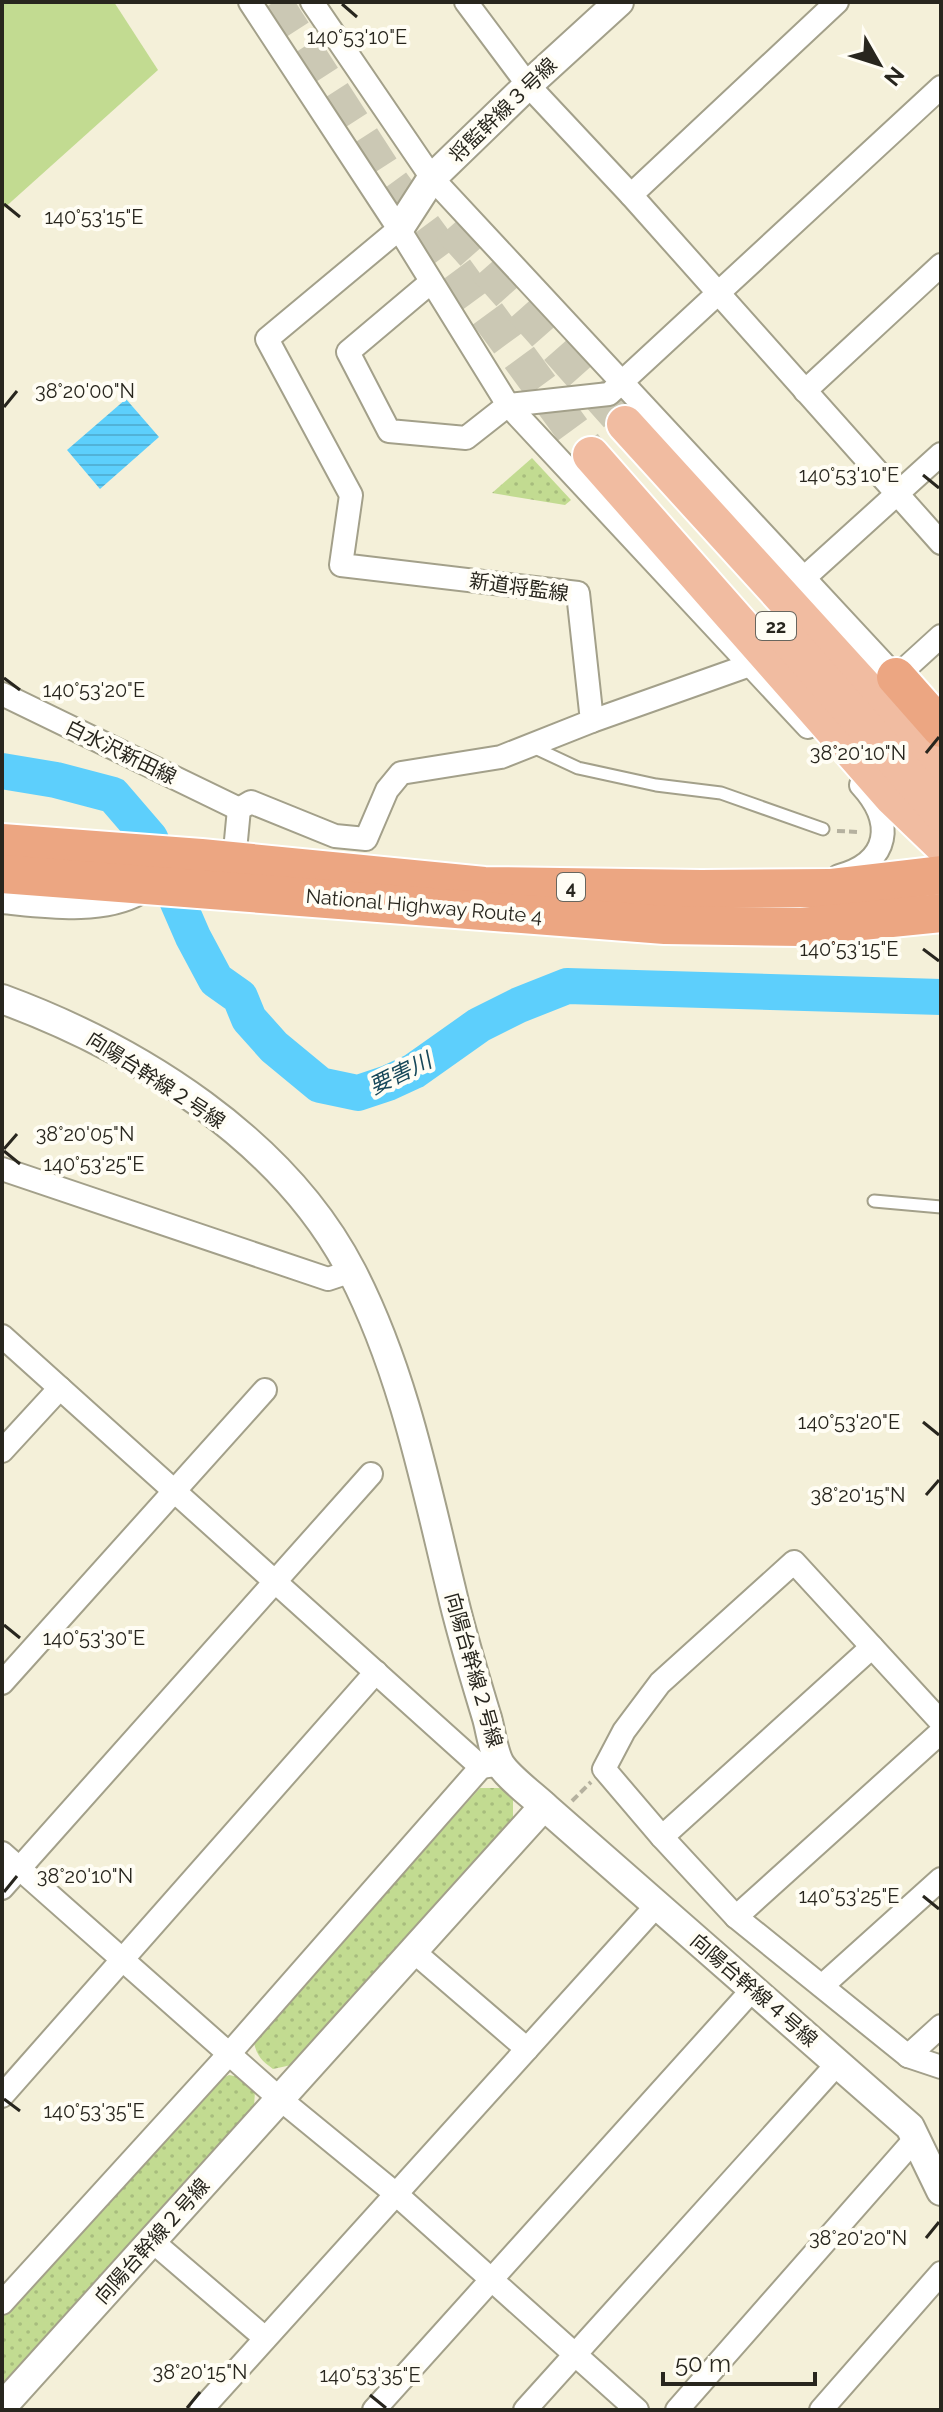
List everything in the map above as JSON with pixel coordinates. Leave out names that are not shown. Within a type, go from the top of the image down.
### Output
[{"type":"highway","points":[[896,677],[941,728]]},
{"type":"highway","name":"National Highway Route 4","points":[[2,843],[145,870]]},
{"type":"highway","name":"National Highway Route 4","points":[[217,869],[665,925],[802,927],[941,913]]},
{"type":"highway","name":"National Highway Route 4","points":[[2,874],[217,869],[484,886],[793,888],[830,888],[941,875]]},
{"type":"main road","points":[[609,439],[683,558],[893,798],[941,844]]},
{"type":"main road","name":"22","points":[[609,439],[941,771]]},
{"type":"main road","name":"22","points":[[609,439],[941,813]]},
{"type":"street","points":[[250,2],[399,229],[508,405],[874,799],[880,812],[881,841],[871,861],[857,871],[793,888]]},
{"type":"street","points":[[312,2],[432,178],[896,677],[941,636]]},
{"type":"street","points":[[466,2],[528,85],[631,195],[941,543]]},
{"type":"street","name":"将監幹線３号線","points":[[399,229],[432,178],[619,2]]},
{"type":"street","points":[[631,195],[837,2]]},
{"type":"street","points":[[431,282],[348,352],[389,431],[466,438],[508,405],[609,394],[941,87]]},
{"type":"street","name":"新道将監線","points":[[399,229],[267,339],[351,495],[341,565],[578,593],[592,721]]},
{"type":"street","points":[[805,391],[941,265]]},
{"type":"street","points":[[804,578],[941,454]]},
{"type":"street","points":[[217,869],[239,809],[251,802],[335,836],[366,839],[387,790],[401,773],[501,757],[750,665]]},
{"type":"street","name":"白水沢新田線","points":[[2,694],[239,809]]},
{"type":"street","points":[[2,902],[76,908],[130,898],[145,870]]},
{"type":"street","name":"向陽台幹線２号線","points":[[2,999],[88,1035],[209,1110],[270,1160],[310,1205],[352,1271],[397,1380],[461,1633],[490,1766],[550,1811],[413,1951],[2,2407]]},
{"type":"street","points":[[2,1169],[328,1279],[352,1271]]},
{"type":"street","points":[[2,1336],[376,1672],[490,1766],[2,2303]]},
{"type":"street","points":[[2,1451],[60,1388]]},
{"type":"street","points":[[2,1683],[265,1390]]},
{"type":"street","points":[[2,1888],[371,1474]]},
{"type":"street","points":[[941,1722],[794,1562],[660,1683],[624,1731],[604,1769],[736,1917],[908,2056],[941,2067]]},
{"type":"street","points":[[662,1837],[872,1647]]},
{"type":"street","points":[[2,2096],[376,1672]]},
{"type":"street","points":[[736,1917],[941,1732]]},
{"type":"street","name":"向陽台幹線４号線","points":[[550,1811],[910,2127],[929,2133],[941,2191]]},
{"type":"street","points":[[2,1853],[280,2099],[396,2194],[637,2410]]},
{"type":"street","points":[[822,1986],[941,1879]]},
{"type":"street","points":[[201,2410],[657,1905]]},
{"type":"street","points":[[413,1951],[527,2049]]},
{"type":"street","points":[[374,2410],[753,1989]]},
{"type":"street","points":[[908,2056],[941,2026]]},
{"type":"street","points":[[525,2410],[838,2063]]},
{"type":"street","points":[[677,2410],[929,2133]]},
{"type":"street","points":[[152,2241],[265,2338]]},
{"type":"street","points":[[821,2410],[941,2273]]},
{"type":"lane","points":[[527,745],[578,768],[656,785],[721,793],[827,829]]},
{"type":"lane","points":[[874,1201],[941,1207]]},
{"type":"path","points":[[827,829],[859,832]]},
{"type":"path","points":[[550,1811],[604,1769]]},
{"type":"green space","points":[[2,2],[114,2],[158,70],[2,210]]},
{"type":"green space","points":[[532,458],[571,500],[565,505],[492,493]]},
{"type":"green space","points":[[480,1788],[501,1788],[513,1799],[513,1821],[296,2064],[273,2069],[260,2058],[255,2048],[254,2043],[262,2030]]},
{"type":"green space","points":[[229,2075],[239,2077],[255,2090],[254,2108],[2,2385],[2,2316],[217,2081]]},
{"type":"water","points":[[126,399],[159,437],[100,489],[67,450]]},
{"type":"waterway","name":"要害川","points":[[2,771],[56,780],[113,795],[150,838],[193,937],[216,980],[240,997],[249,1019],[274,1047],[320,1085],[358,1093],[388,1083],[414,1071],[479,1025],[567,986],[941,997]]},
{"type":"tunnel","points":[[274,2],[387,177],[591,455]]},
{"type":"tunnel","points":[[450,227],[625,424]]}]
